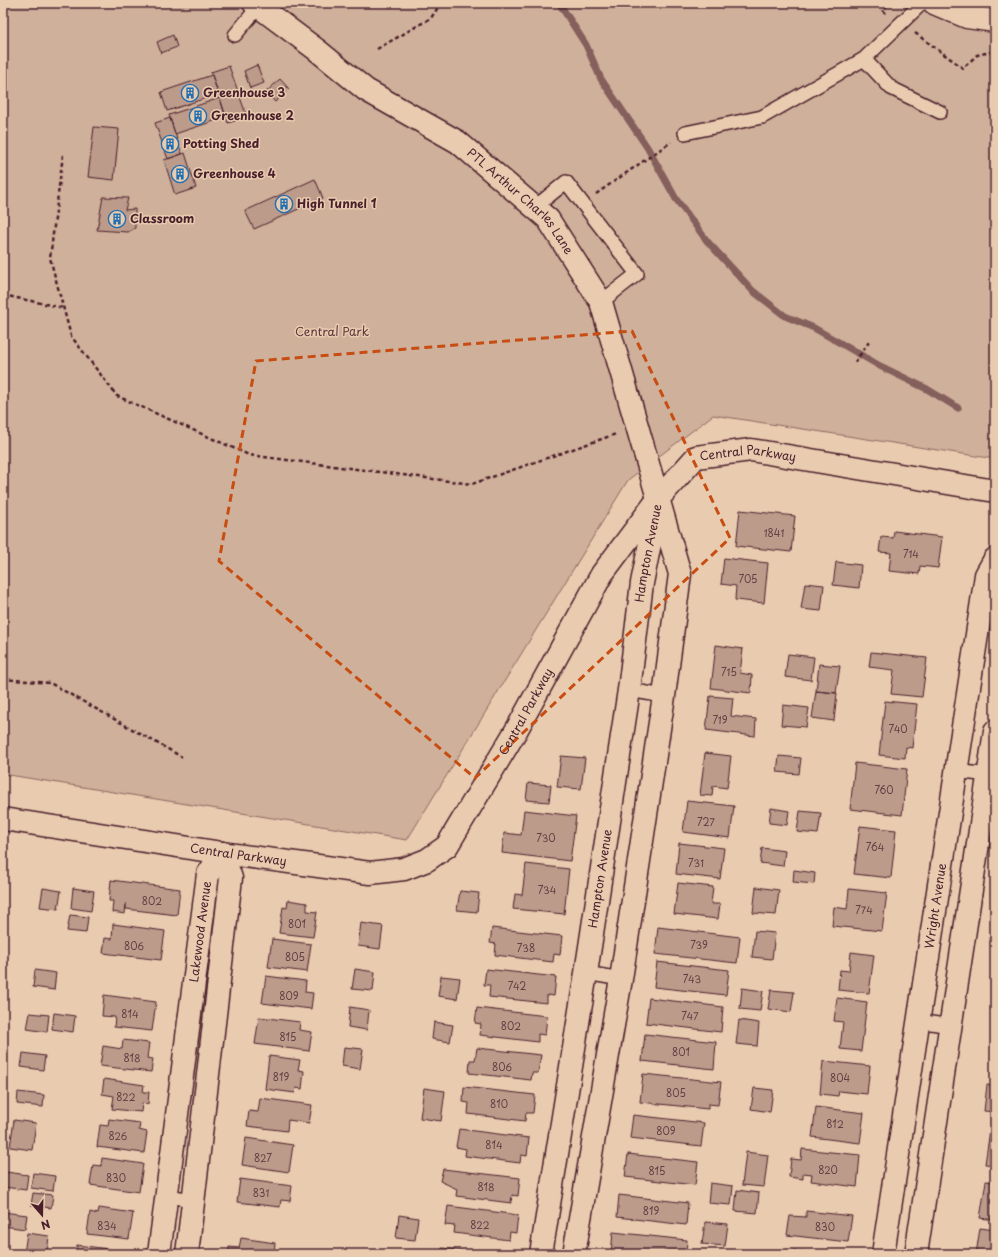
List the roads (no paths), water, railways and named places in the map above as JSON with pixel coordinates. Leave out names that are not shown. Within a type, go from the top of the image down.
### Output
[{"type":"street","points":[[934,3],[967,17],[995,21]]},
{"type":"street","name":"PTL Arthur Charles Lane","points":[[256,5],[317,50],[366,90],[458,142],[548,219],[601,302],[658,498]]},
{"type":"street","name":"Central Parkway","points":[[3,819],[222,853],[370,873],[404,869],[427,860],[447,846],[517,729],[602,574],[658,498],[696,457],[751,450],[995,491]]},
{"type":"street","name":"Hampton Avenue","points":[[541,1254],[629,690],[642,583],[658,498]]},
{"type":"street","name":"Hampton Avenue","points":[[574,1254],[621,979],[664,696],[680,574],[658,498]]},
{"type":"street","name":"Wright Avenue","points":[[883,1254],[986,575],[995,559]]},
{"type":"street","points":[[916,1254],[995,731]]},
{"type":"street","name":"Lakewood Avenue","points":[[159,1254],[208,874],[222,853]]},
{"type":"street","name":"Lakewood Avenue","points":[[187,1254],[231,878],[222,853]]},
{"type":"lane","points":[[685,133],[762,117],[864,59],[922,3]]},
{"type":"lane","points":[[235,35],[256,5]]},
{"type":"lane","points":[[864,59],[891,88],[940,112]]},
{"type":"lane","points":[[534,208],[566,182],[637,274],[601,302]]},
{"type":"lane","points":[[629,690],[664,696]]},
{"type":"lane","points":[[956,771],[988,775]]},
{"type":"lane","points":[[586,973],[621,979]]},
{"type":"lane","points":[[918,1021],[951,1026]]},
{"type":"lane","points":[[166,1196],[193,1200]]},
{"type":"waterway","points":[[559,3],[586,45],[601,79],[647,147],[676,199],[707,241],[753,291],[785,316],[814,328],[880,366],[927,389],[958,408]]},
{"type":"place","name":"Greenhouse 3","points":[[190,93]]},
{"type":"place","name":"Greenhouse 2","points":[[198,116]]},
{"type":"place","name":"Potting Shed","points":[[170,144]]},
{"type":"place","name":"Greenhouse 4","points":[[180,174]]},
{"type":"place","name":"High Tunnel 1","points":[[284,204]]},
{"type":"place","name":"Classroom","points":[[117,219]]},
{"type":"park label","name":"Central Park","points":[[332,332]]}]
